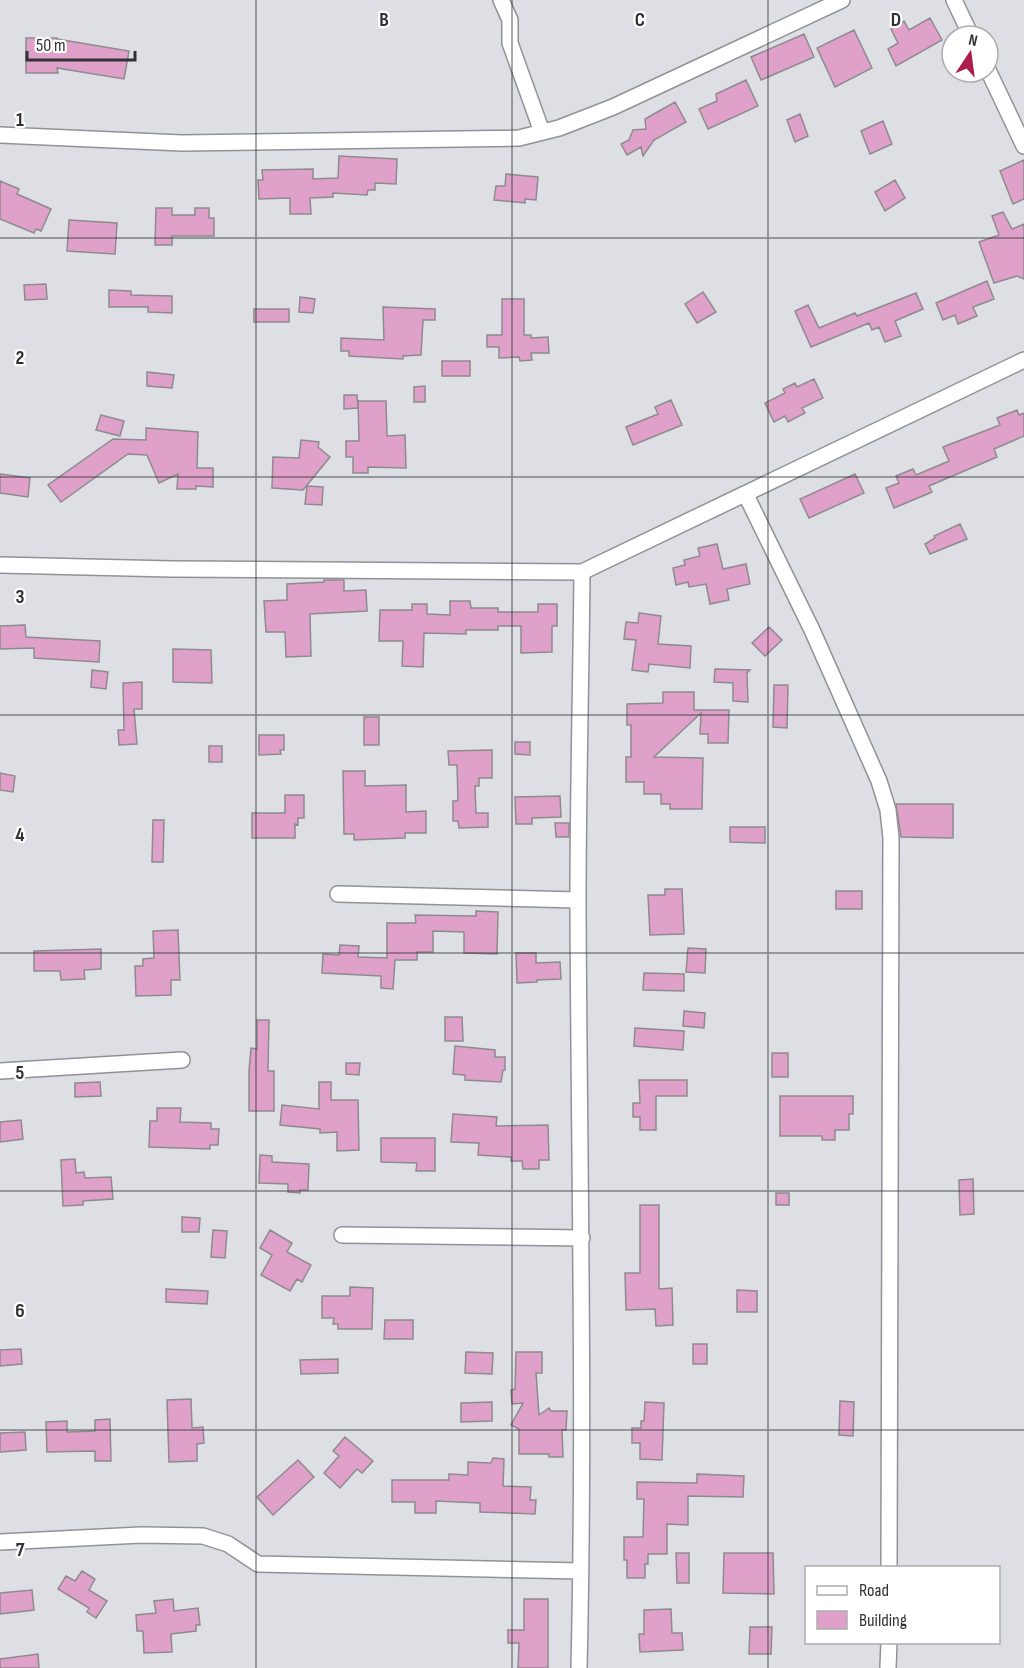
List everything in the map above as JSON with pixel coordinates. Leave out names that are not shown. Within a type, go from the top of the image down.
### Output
[{"type":"street","points":[[501,0],[510,20],[510,43],[542,132]]},
{"type":"street","points":[[0,135],[182,142],[519,138],[559,128],[612,107],[842,0]]},
{"type":"street","points":[[954,0],[966,24]]},
{"type":"street","points":[[995,84],[1024,146]]},
{"type":"street","points":[[0,565],[582,572],[1024,360]]},
{"type":"street","points":[[746,495],[855,724],[879,781],[888,810],[891,838],[889,1566]]},
{"type":"street","points":[[579,1668],[582,1238],[578,900],[582,572]]},
{"type":"street","points":[[338,894],[578,900]]},
{"type":"street","points":[[0,1071],[182,1060]]},
{"type":"street","points":[[342,1235],[582,1238]]},
{"type":"street","points":[[0,1542],[141,1535],[203,1536],[228,1544],[258,1564],[581,1571]]},
{"type":"street","points":[[888,1668],[889,1644]]},
{"type":"building","points":[[930,18],[940,36],[940,41],[896,66],[888,49],[898,43],[891,29],[904,21],[909,30]]},
{"type":"building","points":[[854,30],[872,68],[835,87],[817,48]]},
{"type":"building","points":[[804,34],[814,57],[761,80],[751,57]]},
{"type":"building","points":[[26,38],[57,38],[129,51],[124,79],[57,68],[58,73],[26,73]]},
{"type":"building","points":[[746,80],[758,106],[708,129],[699,109],[717,101],[716,94]]},
{"type":"building","points":[[675,102],[686,122],[654,140],[643,156],[641,147],[627,155],[621,144],[629,140],[633,130],[646,129],[645,119]]},
{"type":"building","points":[[800,114],[808,136],[795,142],[787,120]]},
{"type":"building","points":[[883,121],[892,144],[870,154],[861,131]]},
{"type":"building","points":[[339,156],[397,159],[396,184],[375,183],[375,190],[368,190],[367,195],[333,193],[333,197],[310,198],[311,214],[290,214],[290,198],[259,199],[258,180],[263,180],[262,170],[313,169],[313,179],[338,178]]},
{"type":"building","points":[[1024,160],[1024,199],[1013,204],[1000,171]]},
{"type":"building","points":[[506,174],[538,177],[536,200],[525,199],[525,203],[494,200],[496,186],[505,186]]},
{"type":"building","points":[[895,180],[905,198],[885,211],[875,192]]},
{"type":"building","points":[[0,181],[19,189],[17,194],[51,209],[41,231],[36,229],[34,233],[0,219]]},
{"type":"building","points":[[156,208],[172,208],[172,215],[195,215],[195,208],[209,208],[209,218],[214,218],[214,236],[172,236],[172,245],[155,245]]},
{"type":"building","points":[[1003,212],[1012,229],[1024,224],[1024,279],[1017,276],[994,283],[979,242],[999,235],[992,216]]},
{"type":"building","points":[[69,220],[117,223],[115,254],[67,251]]},
{"type":"building","points":[[987,281],[994,299],[973,307],[977,316],[958,324],[955,315],[943,320],[936,303]]},
{"type":"building","points":[[46,284],[47,299],[25,300],[24,285]]},
{"type":"building","points":[[109,290],[131,291],[131,295],[172,296],[172,313],[148,312],[148,307],[109,307]]},
{"type":"building","points":[[703,292],[716,312],[697,323],[685,304]]},
{"type":"building","points":[[916,293],[923,309],[895,321],[901,336],[885,342],[879,327],[872,330],[869,323],[811,347],[795,311],[808,305],[819,328],[855,313],[857,316]]},
{"type":"building","points":[[300,297],[315,299],[313,313],[299,312]]},
{"type":"building","points":[[502,299],[524,299],[524,335],[531,335],[531,338],[548,337],[549,353],[531,353],[532,360],[520,361],[519,357],[499,358],[499,347],[487,347],[487,335],[502,335]]},
{"type":"building","points":[[383,307],[435,309],[435,320],[423,320],[421,355],[403,356],[403,359],[349,356],[349,351],[341,351],[341,338],[384,340]]},
{"type":"building","points":[[254,309],[289,309],[289,322],[254,322]]},
{"type":"building","points":[[442,361],[470,361],[470,376],[442,376]]},
{"type":"building","points":[[147,372],[174,375],[172,388],[147,386]]},
{"type":"building","points":[[814,379],[823,398],[802,408],[805,413],[788,422],[785,416],[774,422],[765,403],[785,393],[783,389],[795,383],[797,387]]},
{"type":"building","points":[[425,386],[425,402],[414,402],[414,387]]},
{"type":"building","points":[[344,395],[357,395],[358,408],[344,409]]},
{"type":"building","points":[[671,400],[682,425],[633,445],[626,427],[658,414],[655,407]]},
{"type":"building","points":[[358,401],[386,401],[387,436],[405,435],[406,468],[368,467],[368,473],[353,473],[353,457],[346,457],[346,441],[359,441]]},
{"type":"building","points":[[1017,410],[1019,415],[1024,413],[1024,436],[994,449],[997,457],[929,486],[932,492],[894,508],[886,488],[899,483],[896,476],[913,469],[916,475],[949,461],[943,447],[1000,425],[997,418]]},
{"type":"building","points":[[101,415],[124,421],[120,436],[96,430]]},
{"type":"building","points":[[146,428],[198,432],[197,468],[213,468],[213,487],[196,486],[196,489],[177,489],[178,474],[159,483],[147,455],[128,454],[61,502],[48,485],[113,439],[146,440]]},
{"type":"building","points":[[301,440],[319,442],[318,447],[330,457],[303,490],[272,488],[273,457],[299,458]]},
{"type":"building","points":[[0,474],[30,478],[28,497],[0,493]]},
{"type":"building","points":[[855,474],[864,493],[809,518],[800,499]]},
{"type":"building","points":[[307,486],[323,487],[322,505],[305,504]]},
{"type":"building","points":[[960,524],[967,539],[930,554],[925,544],[935,538],[934,536]]},
{"type":"building","points":[[717,544],[723,569],[746,564],[750,584],[727,589],[729,600],[710,604],[706,584],[689,587],[688,582],[676,585],[673,568],[685,565],[684,560],[700,556],[698,548]]},
{"type":"building","points":[[324,580],[344,580],[344,591],[366,590],[367,611],[310,614],[311,656],[286,657],[285,632],[266,632],[264,601],[287,600],[287,584],[324,582]]},
{"type":"building","points":[[450,601],[470,601],[471,608],[498,608],[498,612],[538,612],[538,604],[557,604],[557,626],[552,626],[552,652],[521,653],[521,626],[498,626],[498,630],[466,630],[466,634],[424,633],[423,667],[402,666],[403,641],[379,641],[380,610],[412,610],[412,604],[427,604],[427,614],[450,615]]},
{"type":"building","points":[[639,613],[661,616],[658,644],[691,646],[690,668],[649,664],[648,672],[632,670],[636,640],[624,639],[626,622],[638,623]]},
{"type":"building","points":[[25,625],[26,637],[100,641],[99,662],[34,658],[34,648],[0,649],[0,626]]},
{"type":"building","points":[[769,627],[782,640],[765,656],[752,643]]},
{"type":"building","points":[[173,649],[211,650],[212,683],[173,682]]},
{"type":"building","points":[[715,669],[750,670],[747,673],[748,702],[733,701],[733,683],[714,682]]},
{"type":"building","points":[[92,670],[108,672],[106,689],[91,687]]},
{"type":"building","points":[[142,682],[142,709],[134,709],[137,744],[119,745],[118,730],[124,730],[123,683]]},
{"type":"building","points":[[774,685],[788,685],[787,728],[773,727]]},
{"type":"building","points":[[663,692],[694,692],[694,710],[729,710],[728,743],[708,743],[708,734],[700,734],[701,713],[654,757],[703,758],[702,809],[670,809],[670,804],[661,804],[661,794],[644,794],[644,782],[626,782],[626,757],[631,757],[631,725],[627,725],[627,704],[663,703]]},
{"type":"building","points":[[364,717],[379,717],[379,745],[364,745]]},
{"type":"building","points":[[259,735],[284,735],[284,750],[280,750],[281,754],[259,755]]},
{"type":"building","points":[[515,742],[530,742],[530,755],[515,754]]},
{"type":"building","points":[[209,746],[222,746],[222,762],[209,762]]},
{"type":"building","points":[[492,750],[492,778],[479,778],[479,786],[475,786],[476,813],[488,813],[488,827],[459,828],[458,821],[453,821],[453,801],[458,801],[457,765],[449,765],[448,751]]},
{"type":"building","points":[[343,771],[365,771],[365,786],[406,785],[406,812],[426,811],[426,833],[405,833],[405,838],[354,840],[354,834],[344,834]]},
{"type":"building","points":[[0,773],[15,776],[13,792],[0,790]]},
{"type":"building","points":[[285,795],[304,795],[304,818],[298,818],[298,825],[295,824],[295,838],[252,838],[252,813],[285,813]]},
{"type":"building","points":[[560,796],[561,817],[532,818],[532,824],[516,824],[515,797]]},
{"type":"building","points":[[896,804],[953,804],[953,838],[901,837]]},
{"type":"building","points":[[153,820],[164,820],[163,862],[152,862]]},
{"type":"building","points":[[555,823],[569,823],[569,837],[556,837]]},
{"type":"building","points":[[730,827],[765,827],[765,843],[730,842]]},
{"type":"building","points":[[665,889],[682,889],[684,934],[650,935],[648,895],[665,895]]},
{"type":"building","points":[[836,891],[862,891],[862,909],[836,909]]},
{"type":"building","points":[[476,911],[498,912],[497,954],[464,953],[464,932],[433,931],[433,952],[417,952],[417,960],[395,960],[393,989],[381,988],[381,976],[322,973],[323,954],[339,955],[340,945],[359,946],[358,957],[387,958],[387,923],[416,923],[415,915],[476,916]]},
{"type":"building","points":[[178,930],[180,980],[171,980],[171,995],[136,996],[135,966],[143,966],[143,959],[154,958],[153,931]]},
{"type":"building","points":[[688,948],[706,949],[705,973],[686,972]]},
{"type":"building","points":[[101,949],[101,969],[84,970],[85,979],[61,980],[60,971],[34,971],[34,951]]},
{"type":"building","points":[[516,953],[536,953],[536,963],[560,962],[561,979],[517,983]]},
{"type":"building","points":[[644,973],[684,974],[684,991],[643,990]]},
{"type":"building","points":[[684,1011],[705,1013],[704,1028],[683,1026]]},
{"type":"building","points":[[445,1017],[462,1017],[463,1041],[445,1041]]},
{"type":"building","points":[[257,1020],[269,1020],[268,1071],[274,1071],[274,1111],[249,1111],[251,1048],[257,1049]]},
{"type":"building","points":[[635,1028],[684,1031],[683,1050],[634,1046]]},
{"type":"building","points":[[455,1046],[495,1050],[495,1057],[505,1057],[505,1070],[503,1070],[501,1082],[465,1080],[465,1075],[453,1074]]},
{"type":"building","points":[[772,1053],[788,1053],[788,1077],[772,1077]]},
{"type":"building","points":[[346,1063],[360,1063],[359,1075],[346,1074]]},
{"type":"building","points":[[639,1080],[687,1080],[687,1096],[656,1096],[656,1130],[640,1130],[640,1117],[633,1117],[633,1103],[640,1103]]},
{"type":"building","points":[[100,1082],[101,1096],[75,1097],[75,1083]]},
{"type":"building","points":[[319,1082],[331,1082],[331,1100],[358,1100],[359,1150],[337,1151],[337,1132],[320,1133],[320,1129],[280,1125],[282,1105],[319,1109]]},
{"type":"building","points":[[780,1096],[853,1096],[853,1114],[849,1114],[849,1130],[835,1130],[835,1140],[822,1140],[822,1136],[780,1136]]},
{"type":"building","points":[[157,1108],[181,1108],[180,1122],[211,1123],[211,1129],[219,1129],[218,1145],[210,1145],[210,1149],[149,1147],[150,1121],[157,1121]]},
{"type":"building","points":[[453,1114],[497,1117],[496,1126],[548,1125],[549,1160],[539,1160],[539,1169],[523,1169],[522,1161],[511,1161],[511,1157],[478,1155],[479,1143],[451,1142]]},
{"type":"building","points":[[21,1120],[23,1139],[0,1142],[0,1122]]},
{"type":"building","points":[[381,1138],[435,1138],[435,1171],[416,1171],[417,1163],[381,1162]]},
{"type":"building","points":[[260,1155],[272,1156],[272,1162],[309,1164],[308,1190],[300,1190],[300,1193],[288,1192],[288,1184],[259,1183]]},
{"type":"building","points":[[75,1159],[76,1173],[84,1172],[85,1178],[111,1177],[113,1199],[83,1201],[83,1205],[63,1206],[61,1160]]},
{"type":"building","points":[[973,1179],[974,1214],[960,1215],[959,1180]]},
{"type":"building","points":[[776,1193],[789,1193],[789,1205],[776,1205]]},
{"type":"building","points":[[640,1205],[659,1205],[659,1289],[672,1288],[673,1325],[656,1326],[655,1309],[626,1310],[625,1273],[640,1273]]},
{"type":"building","points":[[182,1217],[200,1218],[199,1232],[182,1232]]},
{"type":"building","points":[[213,1230],[227,1231],[225,1258],[211,1257]]},
{"type":"building","points":[[270,1230],[292,1243],[287,1252],[311,1265],[302,1282],[297,1279],[290,1291],[261,1275],[272,1255],[260,1248]]},
{"type":"building","points":[[350,1287],[373,1288],[372,1329],[338,1329],[338,1324],[333,1324],[334,1318],[322,1318],[322,1296],[350,1296]]},
{"type":"building","points":[[166,1289],[208,1291],[207,1304],[166,1302]]},
{"type":"building","points":[[737,1290],[757,1291],[757,1312],[737,1312]]},
{"type":"building","points":[[385,1320],[413,1320],[413,1339],[384,1339]]},
{"type":"building","points":[[693,1344],[707,1344],[707,1364],[693,1364]]},
{"type":"building","points":[[21,1349],[22,1364],[0,1366],[0,1350]]},
{"type":"building","points":[[466,1352],[493,1353],[492,1374],[465,1373]]},
{"type":"building","points":[[516,1352],[542,1352],[542,1373],[536,1373],[539,1415],[549,1408],[551,1411],[567,1411],[566,1430],[562,1430],[563,1457],[549,1457],[549,1454],[519,1454],[519,1429],[511,1425],[523,1403],[512,1404],[511,1390],[515,1389]]},
{"type":"building","points":[[338,1359],[338,1373],[301,1374],[300,1360]]},
{"type":"building","points":[[191,1399],[192,1428],[203,1427],[204,1443],[197,1444],[197,1461],[169,1462],[167,1400]]},
{"type":"building","points":[[840,1401],[854,1402],[853,1436],[839,1435]]},
{"type":"building","points":[[492,1402],[492,1421],[461,1422],[461,1403]]},
{"type":"building","points":[[645,1402],[664,1403],[662,1460],[640,1459],[640,1443],[632,1443],[632,1428],[641,1428],[641,1421],[644,1421]]},
{"type":"building","points":[[110,1419],[111,1461],[95,1461],[95,1451],[47,1452],[46,1422],[67,1421],[67,1432],[95,1431],[95,1420]]},
{"type":"building","points":[[25,1432],[26,1450],[0,1452],[0,1433]]},
{"type":"building","points":[[345,1437],[373,1461],[362,1473],[357,1469],[340,1488],[324,1473],[339,1456],[333,1451]]},
{"type":"building","points":[[493,1458],[504,1459],[503,1486],[531,1487],[530,1500],[536,1500],[535,1514],[480,1512],[480,1503],[436,1501],[436,1513],[415,1513],[415,1502],[392,1502],[392,1480],[449,1480],[449,1474],[468,1475],[468,1462],[491,1463]]},
{"type":"building","points":[[298,1460],[314,1477],[273,1515],[257,1497]]},
{"type":"building","points":[[697,1474],[744,1476],[743,1497],[688,1496],[688,1525],[667,1524],[667,1554],[648,1554],[645,1578],[627,1578],[624,1537],[643,1537],[644,1499],[637,1499],[637,1482],[697,1483]]},
{"type":"building","points":[[676,1553],[689,1553],[689,1583],[677,1583]]},
{"type":"building","points":[[724,1553],[773,1553],[774,1594],[723,1593]]},
{"type":"building","points":[[82,1571],[95,1579],[89,1590],[107,1601],[96,1618],[87,1612],[89,1608],[58,1589],[66,1576],[75,1581]]},
{"type":"building","points":[[32,1590],[34,1610],[0,1614],[0,1593]]},
{"type":"building","points":[[173,1599],[174,1611],[198,1608],[200,1625],[196,1625],[196,1631],[171,1634],[172,1652],[144,1653],[143,1631],[137,1631],[136,1615],[156,1613],[154,1601]]},
{"type":"building","points":[[524,1599],[548,1599],[548,1668],[518,1668],[519,1643],[508,1643],[508,1630],[524,1630]]},
{"type":"building","points":[[671,1609],[672,1633],[682,1633],[683,1650],[640,1652],[639,1634],[644,1634],[644,1610]]},
{"type":"building","points":[[750,1627],[772,1627],[771,1654],[749,1654]]},
{"type":"building","points":[[38,1654],[39,1668],[0,1668],[0,1659]]}]
